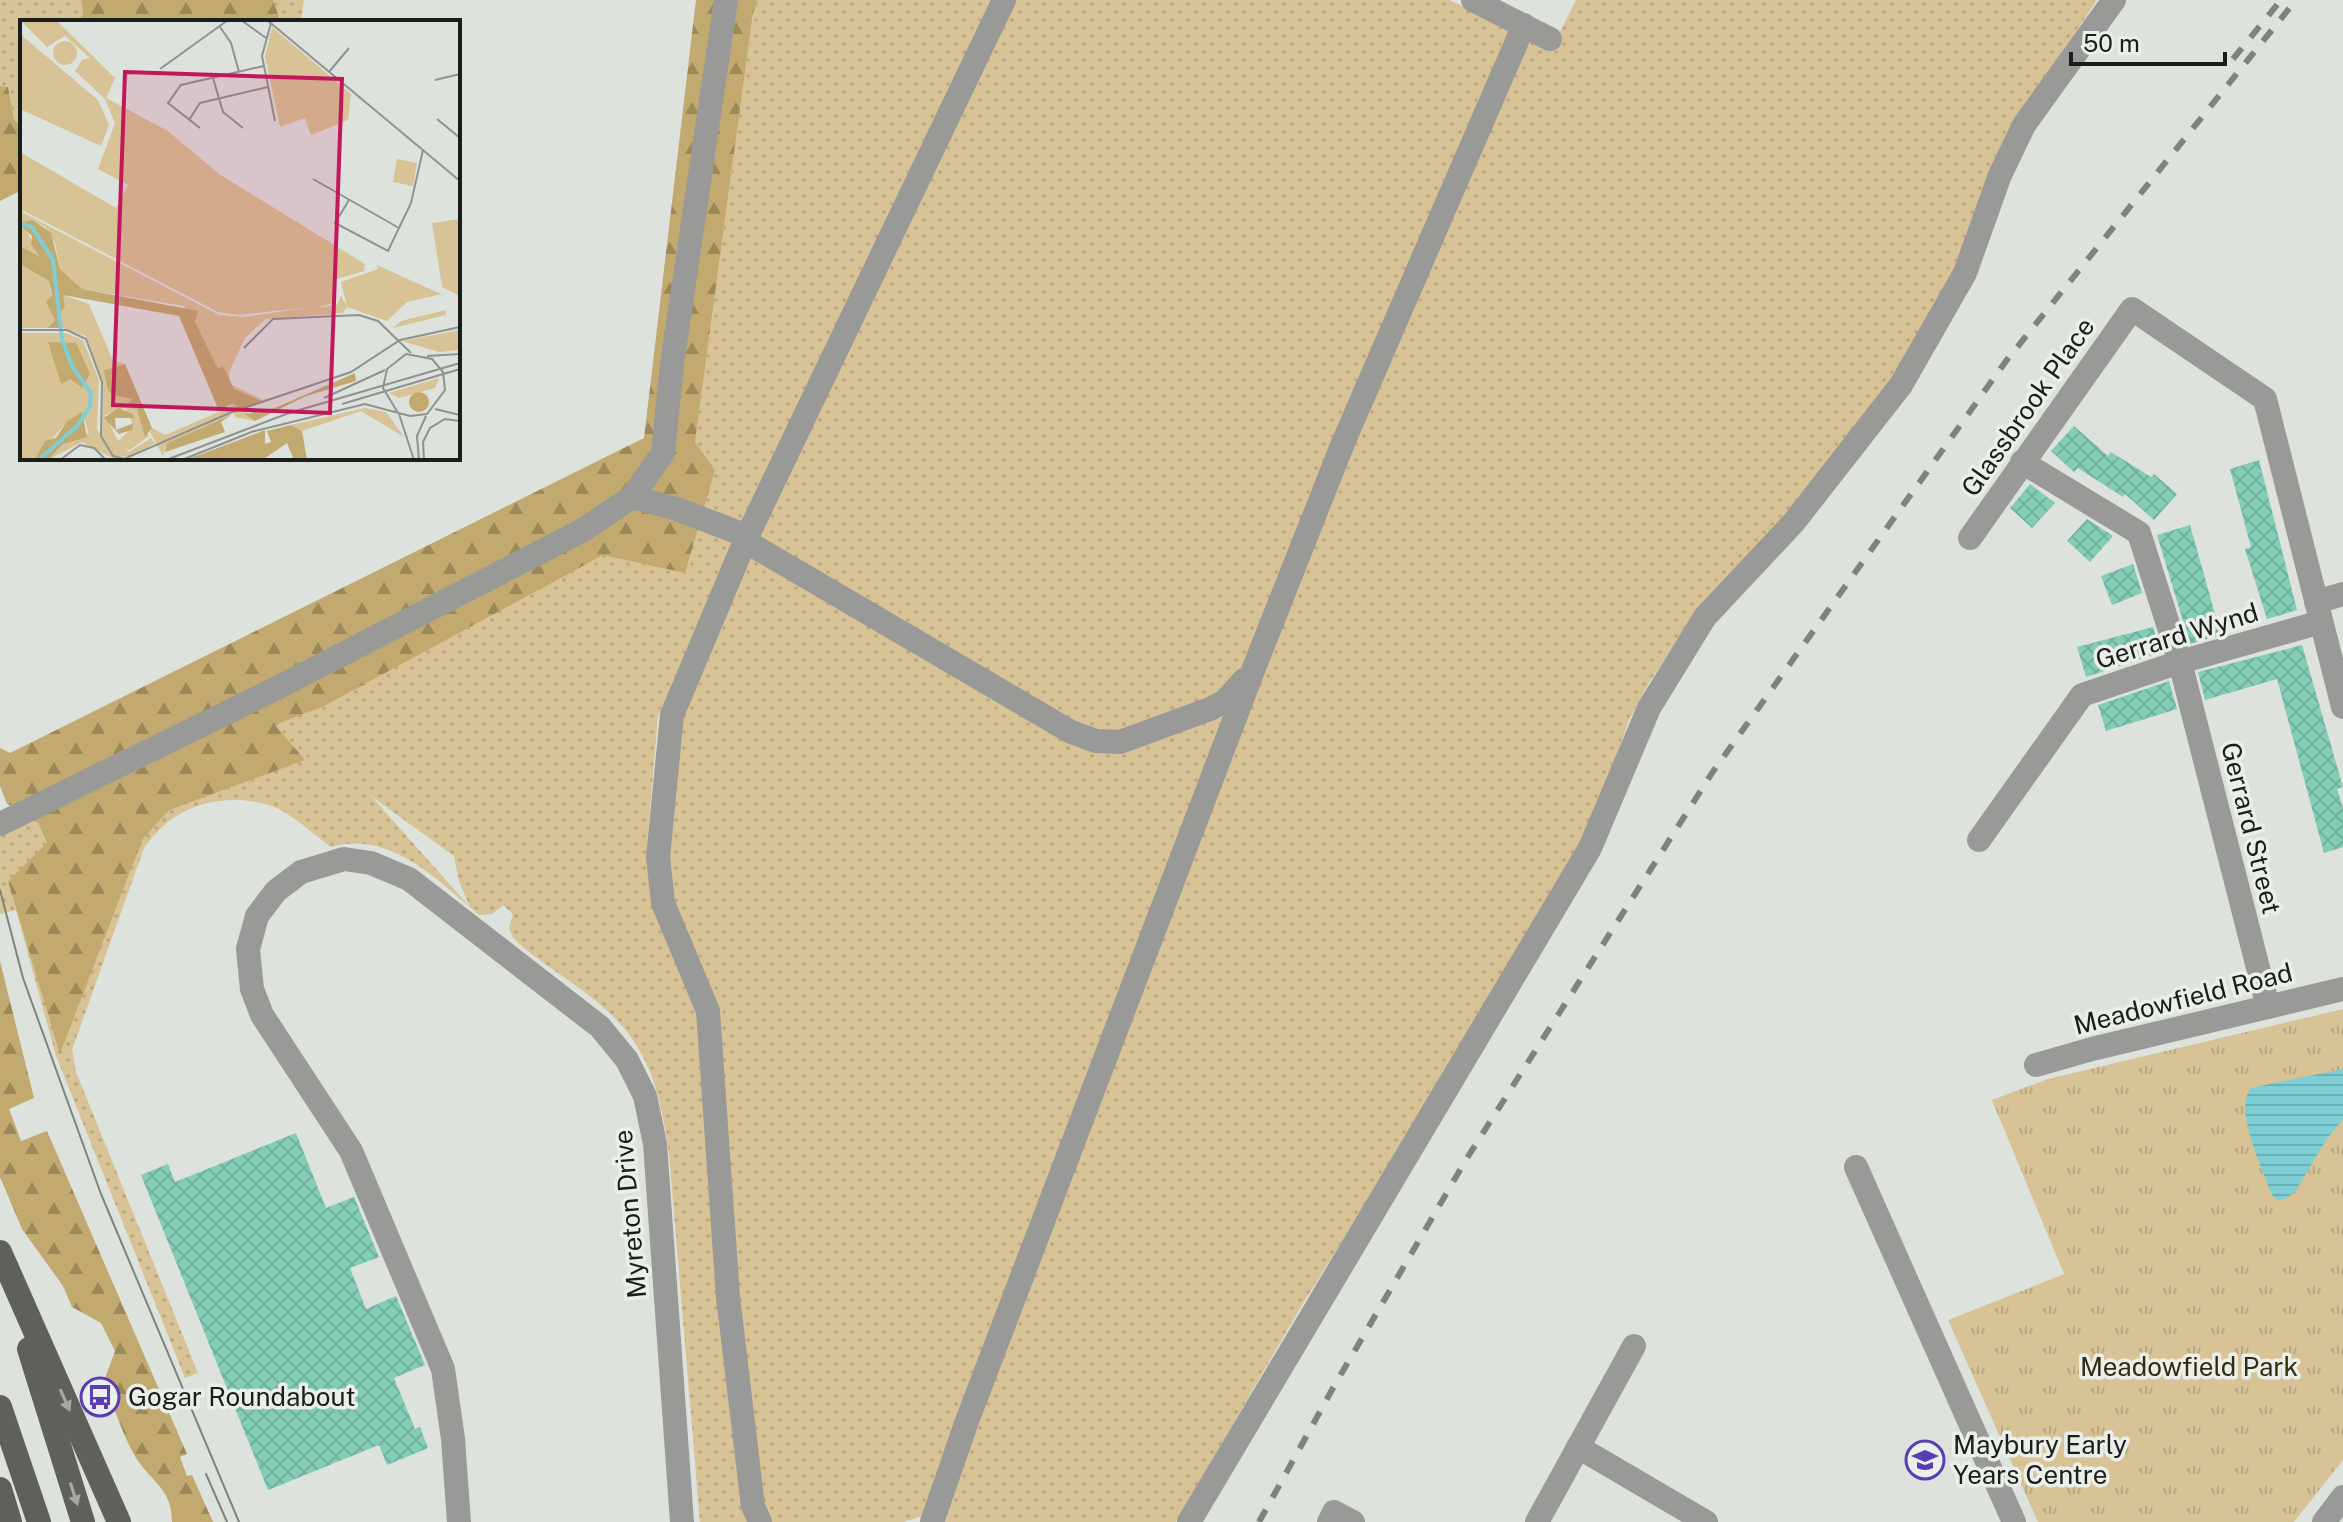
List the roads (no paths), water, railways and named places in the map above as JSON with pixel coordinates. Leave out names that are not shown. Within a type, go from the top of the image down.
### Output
[{"type":"main road","points":[[0,1252],[119,1522]]},
{"type":"main road","points":[[0,1259],[83,1522]]},
{"type":"main road","points":[[0,1407],[39,1522]]},
{"type":"main road","points":[[0,1489],[10,1522]]},
{"type":"street","points":[[0,824],[275,689],[583,530],[632,497],[663,453],[672,364],[726,0]]},
{"type":"street","points":[[760,1522],[753,1506],[728,1297],[708,1011],[663,903],[658,857],[672,715],[744,537],[1004,0]]},
{"type":"street","points":[[1473,0],[1550,39]]},
{"type":"street","points":[[1189,1522],[1590,848],[1649,708],[1705,617],[1794,522],[1901,385],[1965,273],[2000,175],[2024,125],[2114,0]]},
{"type":"street","points":[[932,1522],[973,1406],[1254,668],[1343,443],[1524,25]]},
{"type":"street","name":"Glassbrook Place","points":[[1970,538],[2132,309],[2265,399],[2319,612]]},
{"type":"street","name":"Gerrard Street","points":[[2022,462],[2139,533],[2180,662],[2268,1007]]},
{"type":"street","points":[[632,497],[677,509],[744,537],[1071,732],[1096,741],[1120,742],[1210,709],[1238,689],[1254,668]]},
{"type":"street","name":"Gerrard Wynd","points":[[1979,840],[2082,695],[2319,612],[2343,594]]},
{"type":"street","points":[[2319,612],[2343,707]]},
{"type":"street","name":"Myreton Drive","points":[[459,1522],[453,1439],[443,1369],[351,1151],[264,1021],[252,989],[248,949],[257,916],[276,891],[301,872],[344,859],[371,863],[409,879],[600,1027],[627,1060],[645,1096],[655,1144],[682,1522]]},
{"type":"street","name":"Meadowfield Road","points":[[2036,1065],[2343,989]]},
{"type":"street","points":[[1856,1167],[2014,1522]]},
{"type":"street","points":[[1537,1522],[1634,1346]]},
{"type":"street","points":[[1578,1447],[1706,1522]]},
{"type":"street","points":[[2324,1522],[2343,1497]]},
{"type":"water","points":[[2343,1069],[2343,1119],[2326,1140],[2295,1192],[2277,1200],[2262,1171],[2247,1124],[2246,1098],[2251,1088]]},
{"type":"tram line","points":[[0,890],[23,978],[101,1194],[239,1522]]},
{"type":"tram line","points":[[206,1474],[227,1522]]},
{"type":"railway","points":[[2233,59],[2281,0]]},
{"type":"railway","points":[[1259,1522],[1467,1158],[1712,773],[2006,361],[2296,0]]},
{"type":"place","name":"Gogar Roundabout","points":[[100,1397]]},
{"type":"place","name":"Maybury Early Years Centre","points":[[1925,1460]]},
{"type":"park label","name":"Meadowfield Park","points":[[2189,1367]]}]
